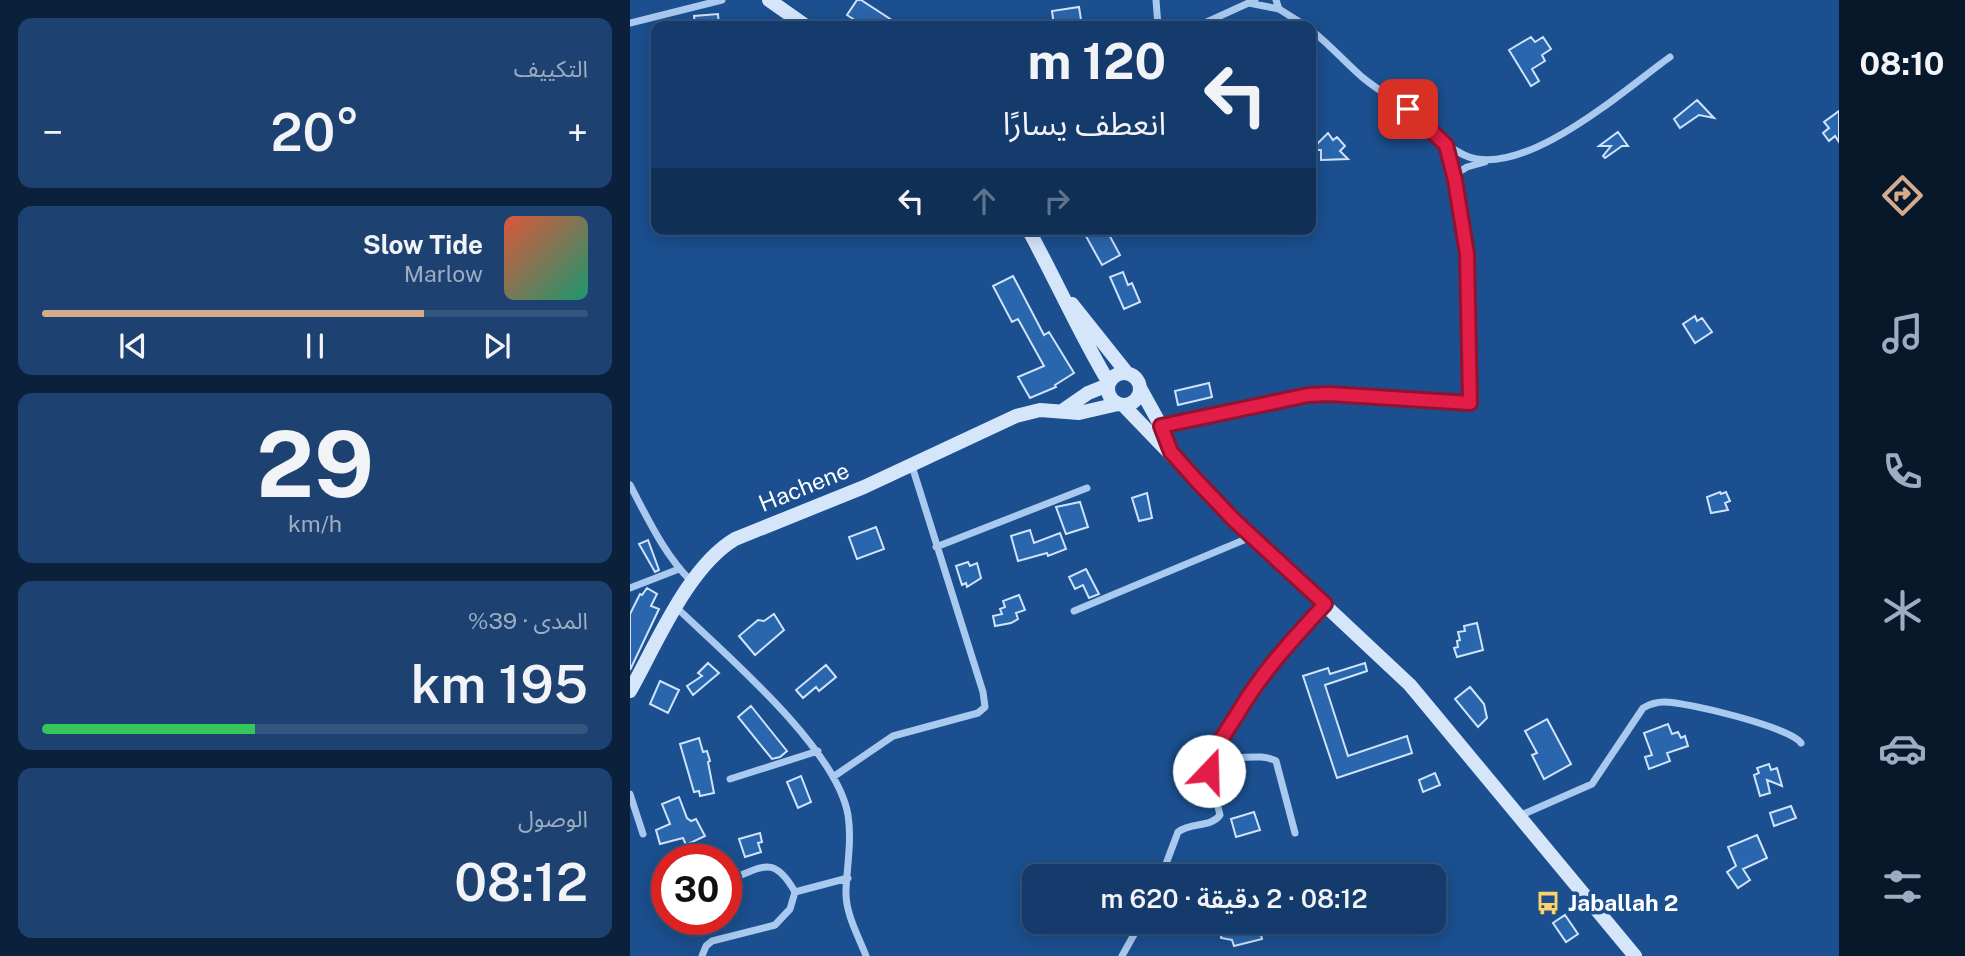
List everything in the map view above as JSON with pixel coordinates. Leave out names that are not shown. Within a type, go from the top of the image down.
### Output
[{"type":"main road","points":[[769,0],[799,21]]},
{"type":"main road","points":[[1031,235],[1109,384],[1110,396],[1154,428]]},
{"type":"main road","points":[[1064,295],[1127,373],[1136,378],[1154,428],[1171,452],[1251,537],[1410,685],[1635,956]]},
{"type":"main road","points":[[1062,411],[1088,393],[1109,384],[1119,373],[1127,373]]},
{"type":"main road","points":[[1121,404],[1137,398],[1139,388]]},
{"type":"main road","name":"Hachene","points":[[630,691],[691,581],[717,549],[735,539],[912,466],[1016,416],[1040,410],[1079,413],[1121,404]]},
{"type":"street","points":[[630,23],[722,0]]},
{"type":"street","points":[[1156,0],[1157,21]]},
{"type":"street","points":[[1276,0],[1279,9]]},
{"type":"street","points":[[1209,21],[1252,1],[1279,9],[1298,21]]},
{"type":"street","points":[[1316,35],[1363,78],[1419,119],[1446,145],[1473,158],[1494,160]]},
{"type":"street","points":[[1454,175],[1467,167],[1522,153],[1584,120],[1670,57]]},
{"type":"street","points":[[1154,428],[1308,395],[1470,403],[1467,254],[1454,175],[1446,145]]},
{"type":"street","points":[[834,777],[893,736],[978,713],[985,707],[983,692],[912,466]]},
{"type":"street","points":[[630,485],[657,536],[691,581]]},
{"type":"street","points":[[936,547],[1087,488]]},
{"type":"street","points":[[1074,611],[1251,537]]},
{"type":"street","points":[[630,588],[680,569]]},
{"type":"street","points":[[1166,864],[1178,832],[1219,818],[1209,771],[1215,752],[1262,675],[1325,604]]},
{"type":"street","points":[[677,608],[764,692],[817,751],[834,777],[848,815],[846,892],[850,916],[866,956]]},
{"type":"street","points":[[1518,816],[1592,784],[1632,722],[1643,708],[1656,702],[1676,703],[1734,717],[1790,733],[1801,743]]},
{"type":"street","points":[[730,779],[817,751]]},
{"type":"street","points":[[1215,752],[1228,758],[1266,757],[1276,761],[1295,834]]},
{"type":"street","points":[[630,794],[643,834]]},
{"type":"street","points":[[702,956],[706,946],[712,941],[775,925],[790,909],[795,892],[784,873],[776,867],[761,868],[742,875]]},
{"type":"street","points":[[795,892],[848,878]]},
{"type":"street","points":[[1122,956],[1134,934]]},
{"type":"building","points":[[857,0],[861,0],[893,21],[856,21],[847,15]]},
{"type":"building","points":[[1079,7],[1081,21],[1053,21],[1052,11]]},
{"type":"building","points":[[718,14],[719,21],[694,21],[694,16]]},
{"type":"building","points":[[1531,37],[1535,42],[1543,37],[1551,49],[1542,55],[1545,61],[1532,69],[1539,81],[1531,86],[1509,50]]},
{"type":"building","points":[[1697,100],[1714,118],[1699,115],[1680,128],[1674,119]]},
{"type":"building","points":[[1839,111],[1839,142],[1835,136],[1829,141],[1823,133],[1829,128],[1824,122]]},
{"type":"building","points":[[1618,132],[1628,146],[1622,146],[1605,158],[1603,156],[1611,146],[1599,146]]},
{"type":"building","points":[[1328,133],[1333,140],[1337,137],[1345,146],[1340,151],[1348,159],[1321,160],[1321,150],[1316,150],[1316,145]]},
{"type":"building","points":[[1085,235],[1109,235],[1120,255],[1102,265]]},
{"type":"building","points":[[1123,272],[1128,285],[1132,283],[1140,302],[1124,309],[1110,277]]},
{"type":"building","points":[[1013,276],[1044,335],[1049,332],[1074,373],[1055,385],[1056,387],[1030,398],[1018,377],[1044,366],[1018,319],[1012,322],[993,286]]},
{"type":"building","points":[[1695,316],[1697,321],[1702,318],[1712,332],[1695,343],[1683,324]]},
{"type":"building","points":[[1209,383],[1212,397],[1178,405],[1175,391]]},
{"type":"building","points":[[1726,492],[1730,501],[1725,503],[1728,510],[1711,513],[1707,497]]},
{"type":"building","points":[[1147,493],[1152,518],[1139,521],[1132,498]]},
{"type":"building","points":[[1080,502],[1088,527],[1066,534],[1056,507]]},
{"type":"building","points":[[876,527],[884,549],[857,559],[849,537]]},
{"type":"building","points":[[1030,530],[1034,543],[1060,533],[1066,549],[1048,556],[1047,553],[1018,561],[1011,536]]},
{"type":"building","points":[[648,540],[659,570],[655,572],[639,544]]},
{"type":"building","points":[[968,562],[970,566],[977,563],[981,578],[967,587],[966,583],[962,585],[956,566]]},
{"type":"building","points":[[1086,569],[1099,594],[1089,598],[1083,585],[1075,589],[1069,577]]},
{"type":"building","points":[[647,588],[657,594],[651,606],[659,609],[630,670],[630,614],[640,594]]},
{"type":"building","points":[[1019,595],[1025,610],[1016,613],[1018,619],[1011,623],[995,626],[993,616],[1002,614],[1000,609],[1005,607],[1003,601]]},
{"type":"building","points":[[774,614],[784,630],[755,655],[739,636],[758,620],[764,621]]},
{"type":"building","points":[[1477,623],[1483,650],[1457,657],[1454,648],[1458,647],[1457,641],[1460,640],[1458,632],[1465,631],[1464,626]]},
{"type":"building","points":[[708,663],[719,673],[693,695],[687,686],[702,676],[698,673]]},
{"type":"building","points":[[1365,663],[1367,671],[1325,685],[1348,756],[1407,736],[1412,753],[1337,778],[1303,676],[1328,668],[1330,674]]},
{"type":"building","points":[[826,665],[836,677],[819,691],[816,687],[803,698],[796,690]]},
{"type":"building","points":[[660,681],[679,690],[668,713],[650,704]]},
{"type":"building","points":[[1470,687],[1484,704],[1487,718],[1478,727],[1455,699]]},
{"type":"building","points":[[751,706],[787,751],[780,757],[772,759],[738,717]]},
{"type":"building","points":[[1547,719],[1571,764],[1544,779],[1532,755],[1537,753],[1525,731]]},
{"type":"building","points":[[1668,724],[1672,734],[1678,732],[1681,738],[1685,736],[1688,746],[1667,753],[1670,761],[1649,769],[1645,757],[1652,755],[1644,733]]},
{"type":"building","points":[[699,738],[703,752],[707,751],[710,761],[708,762],[714,793],[700,796],[699,791],[694,792],[680,744]]},
{"type":"building","points":[[1769,764],[1771,770],[1777,768],[1782,786],[1767,780],[1770,793],[1760,796],[1754,775],[1759,773],[1757,768]]},
{"type":"building","points":[[1435,773],[1440,785],[1423,792],[1419,780]]},
{"type":"building","points":[[801,776],[811,802],[798,808],[787,782]]},
{"type":"building","points":[[679,797],[687,818],[691,821],[696,819],[705,836],[688,844],[683,838],[660,844],[656,830],[670,824],[662,804]]},
{"type":"building","points":[[1791,806],[1796,818],[1774,826],[1770,813]]},
{"type":"building","points":[[1254,812],[1260,830],[1236,837],[1231,819]]},
{"type":"building","points":[[760,833],[762,842],[758,843],[761,852],[745,857],[739,839]]},
{"type":"building","points":[[1757,835],[1767,858],[1743,869],[1750,880],[1738,888],[1727,872],[1736,866],[1728,847]]},
{"type":"building","points":[[1565,915],[1578,934],[1566,942],[1553,923]]},
{"type":"building","points":[[1221,934],[1261,934],[1262,939],[1234,946],[1232,940],[1221,938]]},
{"type":"place","name":"Jaballah 2","points":[[1548,903]]},
{"type":"route","points":[[1209,771],[1222,738],[1252,689],[1280,653],[1325,604],[1234,520],[1197,481],[1171,452],[1161,426],[1308,395],[1470,403],[1467,254],[1452,165],[1446,145],[1408,109]]}]
